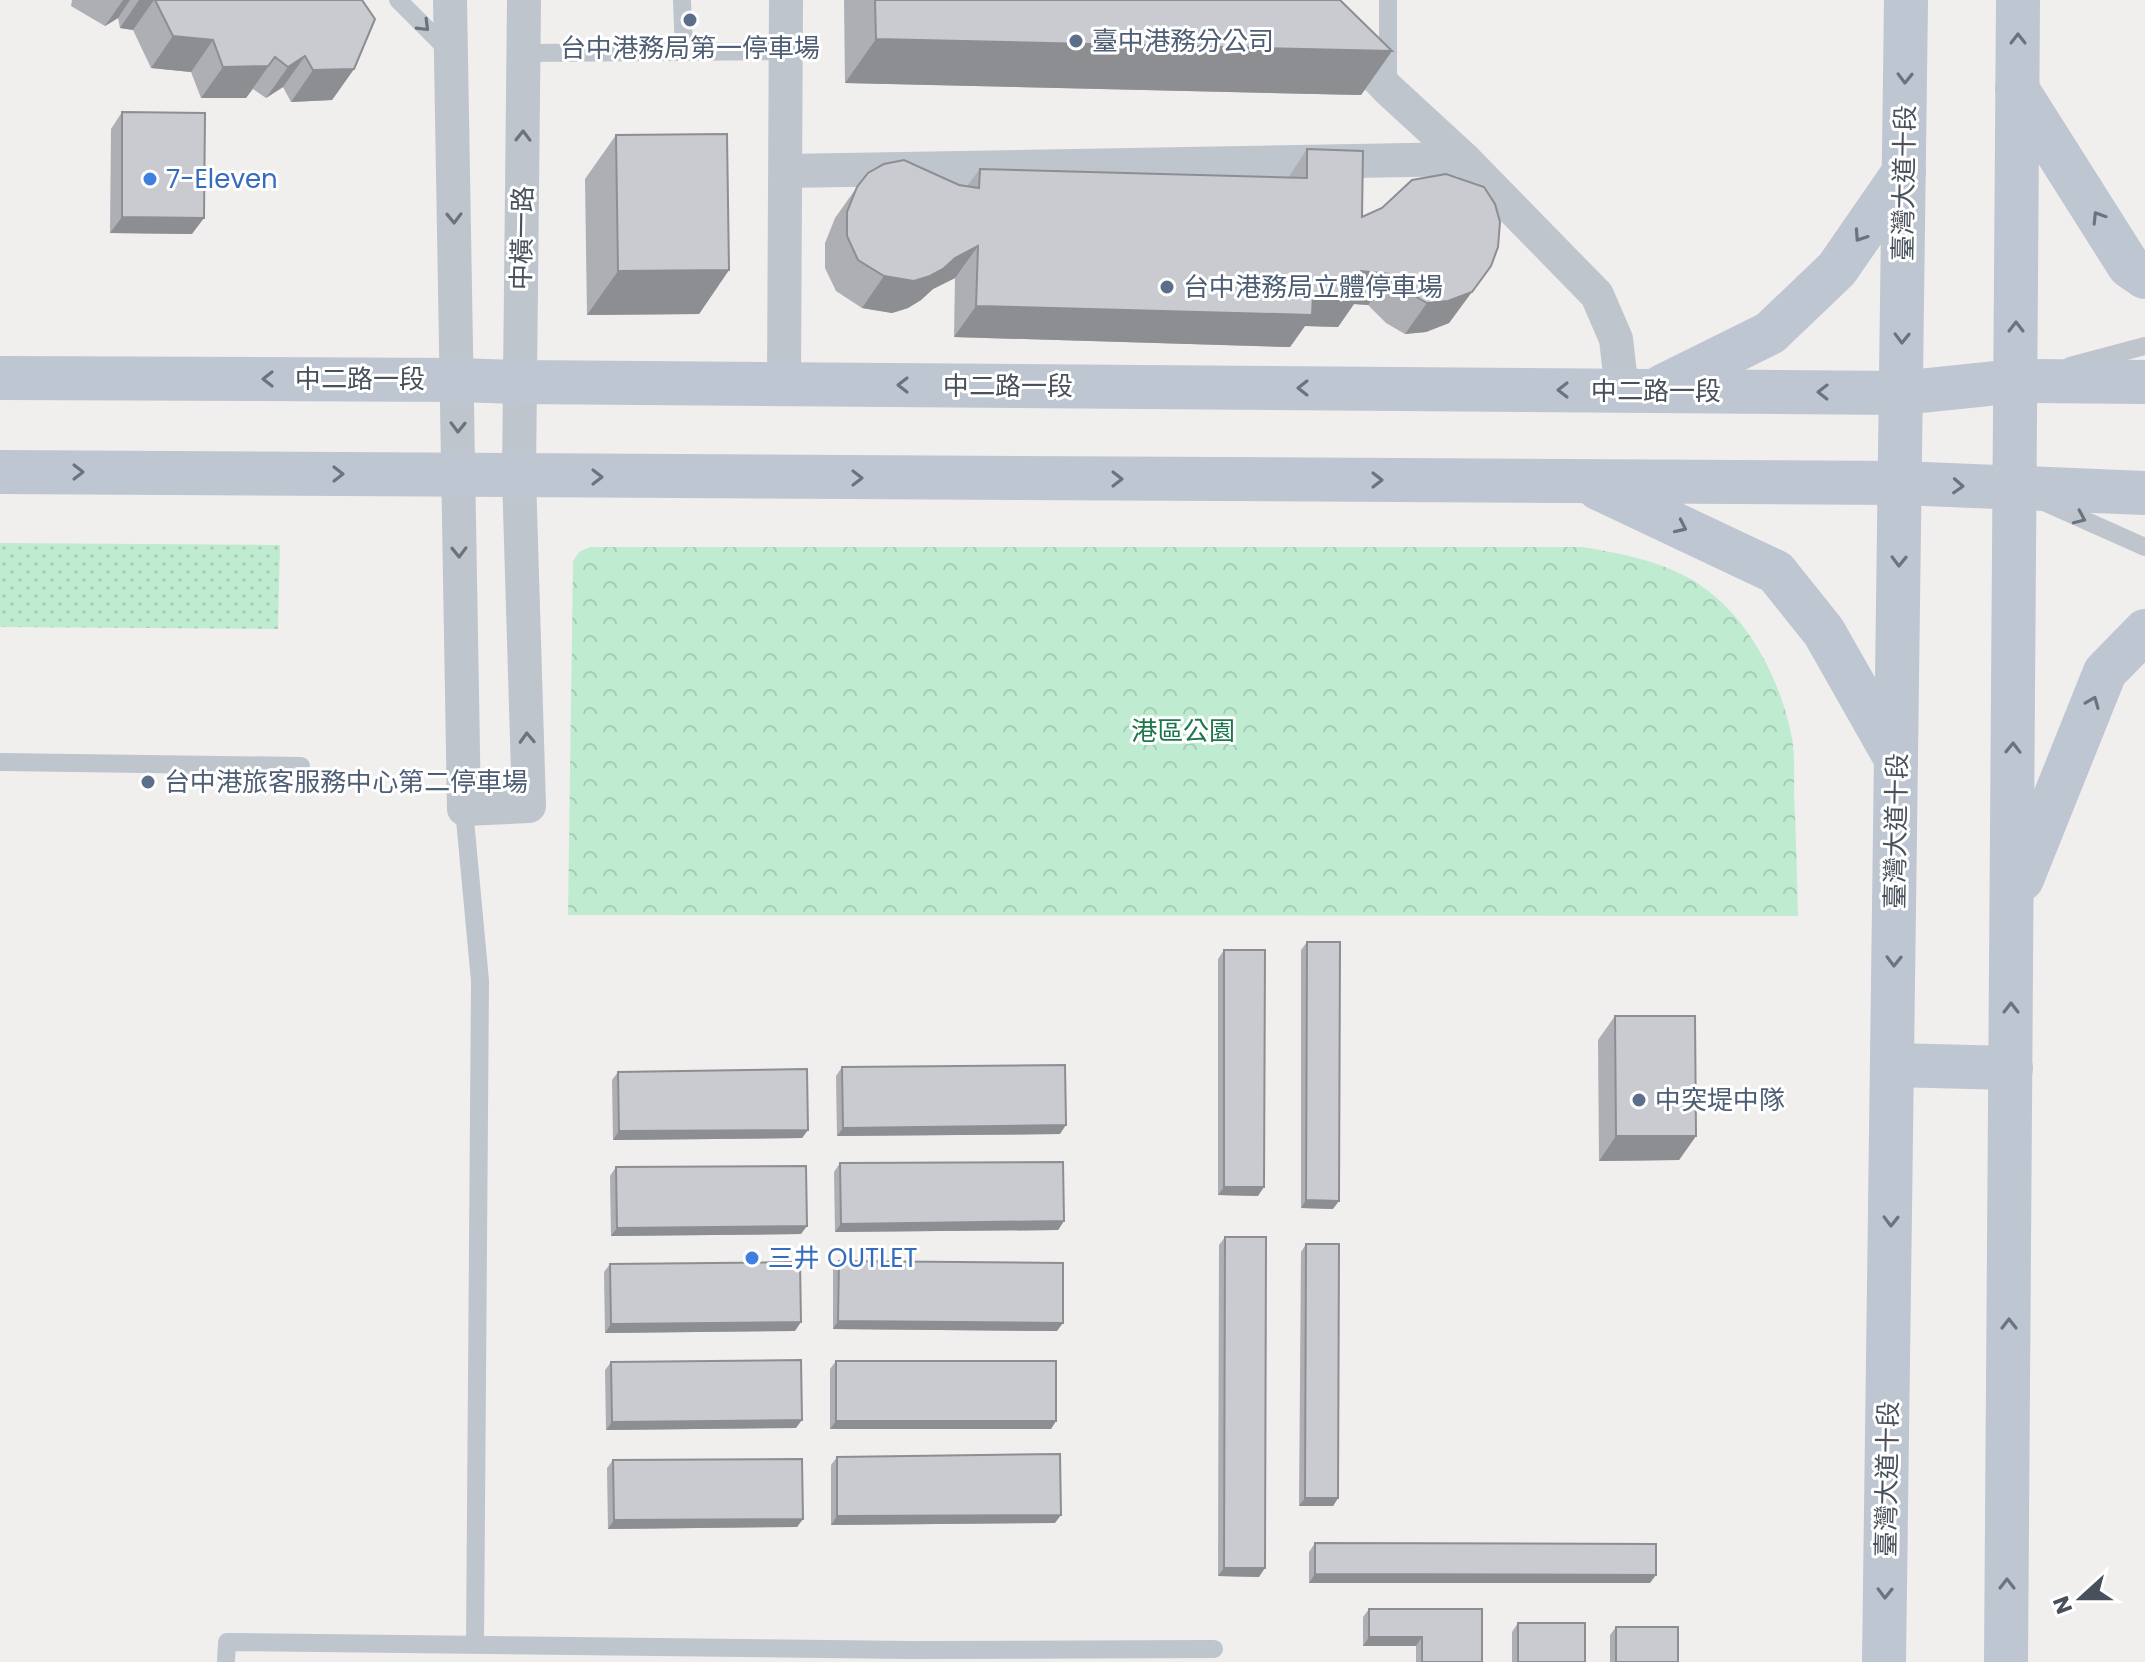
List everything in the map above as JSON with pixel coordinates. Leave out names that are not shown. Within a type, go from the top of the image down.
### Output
[{"type":"street","points":[[450,0],[464,809]]},
{"type":"street","name":"中橫一路","points":[[464,809],[529,806],[519,476],[524,0]]},
{"type":"street","points":[[784,384],[786,0]]},
{"type":"street","points":[[1303,0],[1388,89],[1464,159],[1597,295],[1639,391],[1770,333],[1837,269],[1904,172]]},
{"type":"street","name":"臺灣大道十段","points":[[1884,1662],[1906,0]]},
{"type":"street","points":[[2006,1662],[2018,0]]},
{"type":"street","points":[[2017,89],[2129,266],[2145,277]]},
{"type":"street","points":[[786,171],[1464,159]]},
{"type":"street","name":"中二路一段","points":[[0,378],[1901,393],[2016,381],[2145,382]]},
{"type":"street","points":[[0,472],[1900,483],[2145,493]]},
{"type":"street","points":[[1585,482],[1776,572],[1824,632],[1897,761]]},
{"type":"street","points":[[2012,904],[2105,672],[2145,631]]},
{"type":"street","points":[[1893,1065],[2011,1068]]},
{"type":"lane","points":[[398,0],[450,52]]},
{"type":"lane","points":[[682,0],[684,52]]},
{"type":"lane","points":[[1388,0],[1388,89]]},
{"type":"lane","points":[[524,53],[785,51]]},
{"type":"lane","name":"中二路一段","points":[[2016,381],[2145,346]]},
{"type":"lane","points":[[2016,489],[2145,547]]},
{"type":"lane","points":[[0,762],[301,766]]},
{"type":"lane","points":[[464,809],[480,981],[475,1644]]},
{"type":"lane","points":[[226,1662],[227,1642],[912,1650],[1214,1649]]},
{"type":"green space","points":[[0,543],[280,545],[278,629],[0,627]]},
{"type":"green space","name":"港區公園","points":[[590,547],[1583,547],[1647,561],[1683,575],[1724,604],[1756,644],[1778,690],[1794,752],[1798,916],[568,915],[573,561],[579,552]]},
{"type":"building","points":[[155,0],[362,0],[375,19],[354,69],[313,70],[305,56],[288,67],[275,57],[268,66],[223,67],[213,40],[173,36]]},
{"type":"building","points":[[875,0],[1340,0],[1392,51],[876,39]]},
{"type":"building","points":[[122,112],[205,113],[204,218],[122,217]]},
{"type":"building","points":[[727,134],[729,270],[618,271],[616,135]]},
{"type":"building","points":[[1307,149],[1363,151],[1362,217],[1382,208],[1412,180],[1446,174],[1484,187],[1495,204],[1500,222],[1498,247],[1491,266],[1472,292],[1448,301],[1427,303],[1408,292],[1390,274],[1361,271],[1360,296],[1313,294],[1312,315],[976,306],[978,246],[955,258],[943,269],[914,281],[884,276],[858,260],[847,236],[847,212],[857,187],[868,173],[884,164],[904,160],[959,185],[979,188],[980,169],[1307,178]]},
{"type":"building","points":[[1307,942],[1340,942],[1339,1201],[1306,1200]]},
{"type":"building","points":[[1224,950],[1265,950],[1264,1187],[1224,1187]]},
{"type":"building","name":"中突堤中隊","points":[[1615,1016],[1695,1016],[1696,1136],[1616,1136]]},
{"type":"building","points":[[1065,1065],[1066,1125],[843,1128],[842,1067]]},
{"type":"building","points":[[807,1069],[808,1130],[619,1131],[618,1072]]},
{"type":"building","points":[[1063,1162],[1064,1221],[841,1224],[840,1163]]},
{"type":"building","points":[[806,1166],[807,1226],[617,1228],[616,1167]]},
{"type":"building","points":[[1225,1237],[1266,1237],[1265,1568],[1224,1568]]},
{"type":"building","points":[[1306,1244],[1339,1244],[1338,1498],[1305,1498]]},
{"type":"building","points":[[839,1261],[1063,1263],[1063,1323],[838,1321]]},
{"type":"building","points":[[800,1262],[801,1322],[611,1324],[610,1264]]},
{"type":"building","points":[[801,1360],[802,1420],[612,1422],[611,1362]]},
{"type":"building","points":[[836,1361],[1056,1361],[1056,1421],[836,1421]]},
{"type":"building","points":[[1060,1454],[1061,1515],[837,1516],[837,1457]]},
{"type":"building","points":[[802,1459],[803,1519],[614,1520],[613,1460]]},
{"type":"building","points":[[1315,1543],[1656,1544],[1656,1575],[1315,1574]]},
{"type":"building","points":[[1369,1609],[1482,1609],[1482,1662],[1422,1662],[1422,1637],[1369,1637]]},
{"type":"building","points":[[1518,1623],[1585,1623],[1585,1662],[1518,1662]]},
{"type":"building","points":[[1616,1627],[1678,1627],[1678,1662],[1616,1662]]},
{"type":"place","name":"台中港務局第一停車場","points":[[690,20]]},
{"type":"place","name":"臺中港務分公司","points":[[1076,41]]},
{"type":"place","name":"7-Eleven","points":[[150,179]]},
{"type":"place","name":"台中港務局立體停車場","points":[[1167,287]]},
{"type":"place","name":"台中港旅客服務中心第二停車場","points":[[148,782]]},
{"type":"place","name":"中突堤中隊","points":[[1639,1100]]},
{"type":"place","name":"三井 OUTLET","points":[[752,1258]]}]
